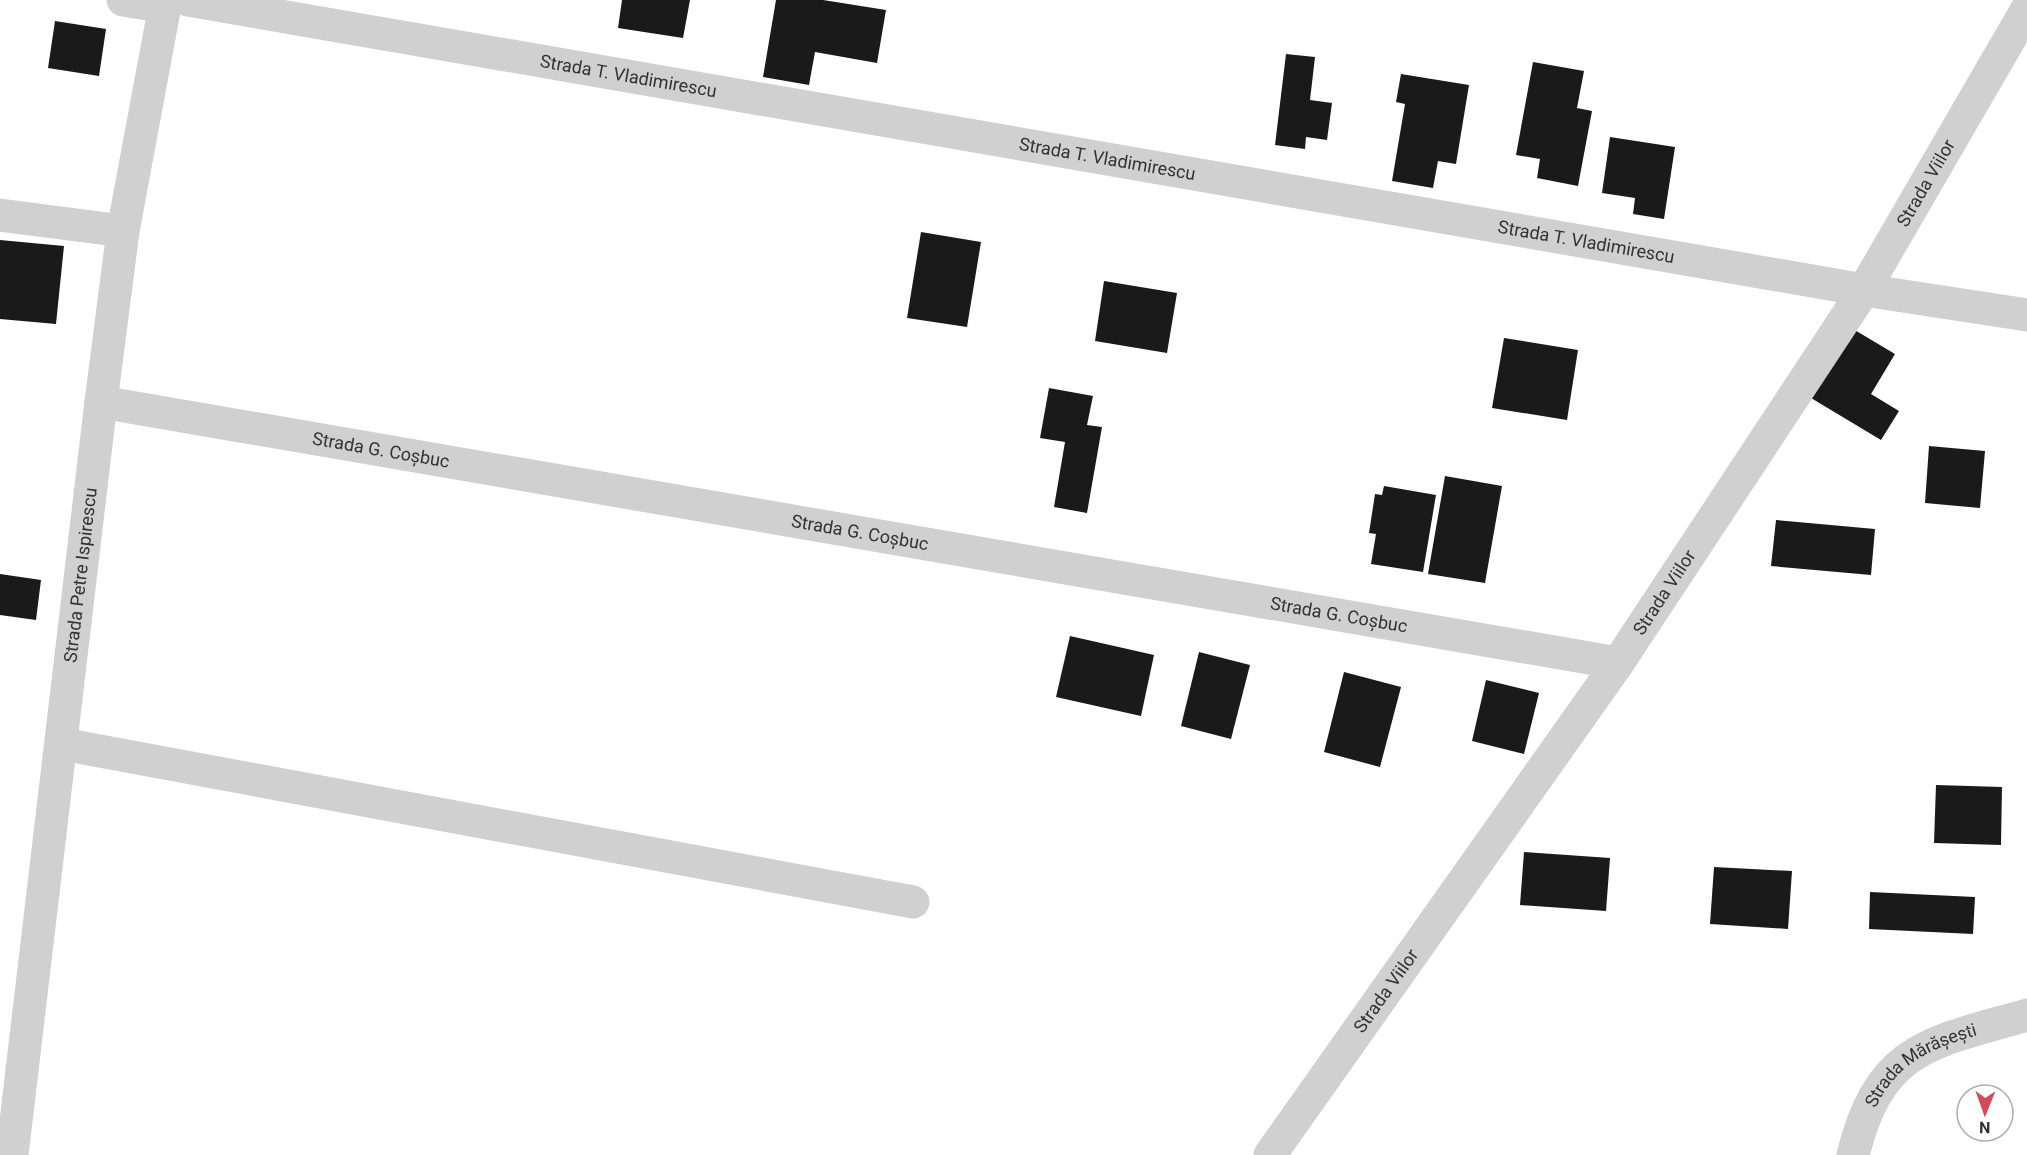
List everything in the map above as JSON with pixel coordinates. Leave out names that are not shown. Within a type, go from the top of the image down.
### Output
[{"type":"street","name":"Strada T. Vladimirescu","points":[[123,0],[173,2],[1864,290],[2027,315]]},
{"type":"street","name":"Strada Petre Ispirescu","points":[[12,1155],[11,1071],[62,744],[123,231],[173,2]]},
{"type":"street","name":"Strada Viilor","points":[[1270,1155],[1618,663],[1864,290],[2027,9]]},
{"type":"street","points":[[0,215],[123,231]]},
{"type":"street","name":"Strada G. Coșbuc","points":[[101,402],[1618,663]]},
{"type":"street","points":[[62,744],[913,902]]},
{"type":"street","name":"Strada Mărășești","points":[[1853,1155],[1860,1128],[1876,1092],[1892,1071],[1916,1052],[1946,1039],[2027,1015]]},
{"type":"building","points":[[622,0],[690,0],[683,38],[618,28]]},
{"type":"building","points":[[776,0],[823,0],[886,10],[877,63],[815,52],[809,85],[763,77]]},
{"type":"building","points":[[55,21],[106,29],[99,76],[48,68]]},
{"type":"building","points":[[1286,54],[1315,57],[1310,100],[1332,103],[1327,140],[1306,137],[1305,149],[1275,145]]},
{"type":"building","points":[[1533,62],[1584,71],[1577,108],[1592,111],[1578,186],[1537,178],[1540,159],[1516,155]]},
{"type":"building","points":[[1401,74],[1469,85],[1456,164],[1438,161],[1433,188],[1392,181],[1405,104],[1396,102]]},
{"type":"building","points":[[1610,137],[1675,147],[1664,219],[1633,214],[1635,198],[1602,193]]},
{"type":"building","points":[[921,232],[981,242],[967,327],[907,318]]},
{"type":"building","points":[[0,240],[64,246],[56,324],[0,319]]},
{"type":"building","points":[[1104,281],[1177,293],[1167,353],[1095,341]]},
{"type":"building","points":[[1853,329],[1895,354],[1871,394],[1899,411],[1881,440],[1811,398]]},
{"type":"building","points":[[1504,338],[1578,350],[1567,420],[1492,408]]},
{"type":"building","points":[[1049,388],[1093,396],[1087,425],[1102,427],[1087,513],[1054,507],[1065,442],[1040,438]]},
{"type":"building","points":[[1929,446],[1985,451],[1980,508],[1925,503]]},
{"type":"building","points":[[1445,476],[1502,486],[1485,583],[1428,574]]},
{"type":"building","points":[[1384,486],[1436,495],[1423,572],[1371,564],[1376,534],[1369,533],[1375,494],[1382,495]]},
{"type":"building","points":[[1776,520],[1875,529],[1871,575],[1771,566]]},
{"type":"building","points":[[0,574],[41,580],[36,620],[0,615]]},
{"type":"building","points":[[1070,636],[1154,655],[1141,716],[1056,697]]},
{"type":"building","points":[[1199,652],[1250,665],[1231,739],[1181,726]]},
{"type":"building","points":[[1344,672],[1401,687],[1380,767],[1324,752]]},
{"type":"building","points":[[1486,680],[1539,693],[1524,754],[1472,741]]},
{"type":"building","points":[[1936,785],[2002,787],[2001,845],[1934,843]]},
{"type":"building","points":[[1524,852],[1610,858],[1606,911],[1520,905]]},
{"type":"building","points":[[1714,867],[1792,871],[1788,929],[1710,924]]},
{"type":"building","points":[[1870,892],[1975,897],[1973,934],[1869,929]]}]
